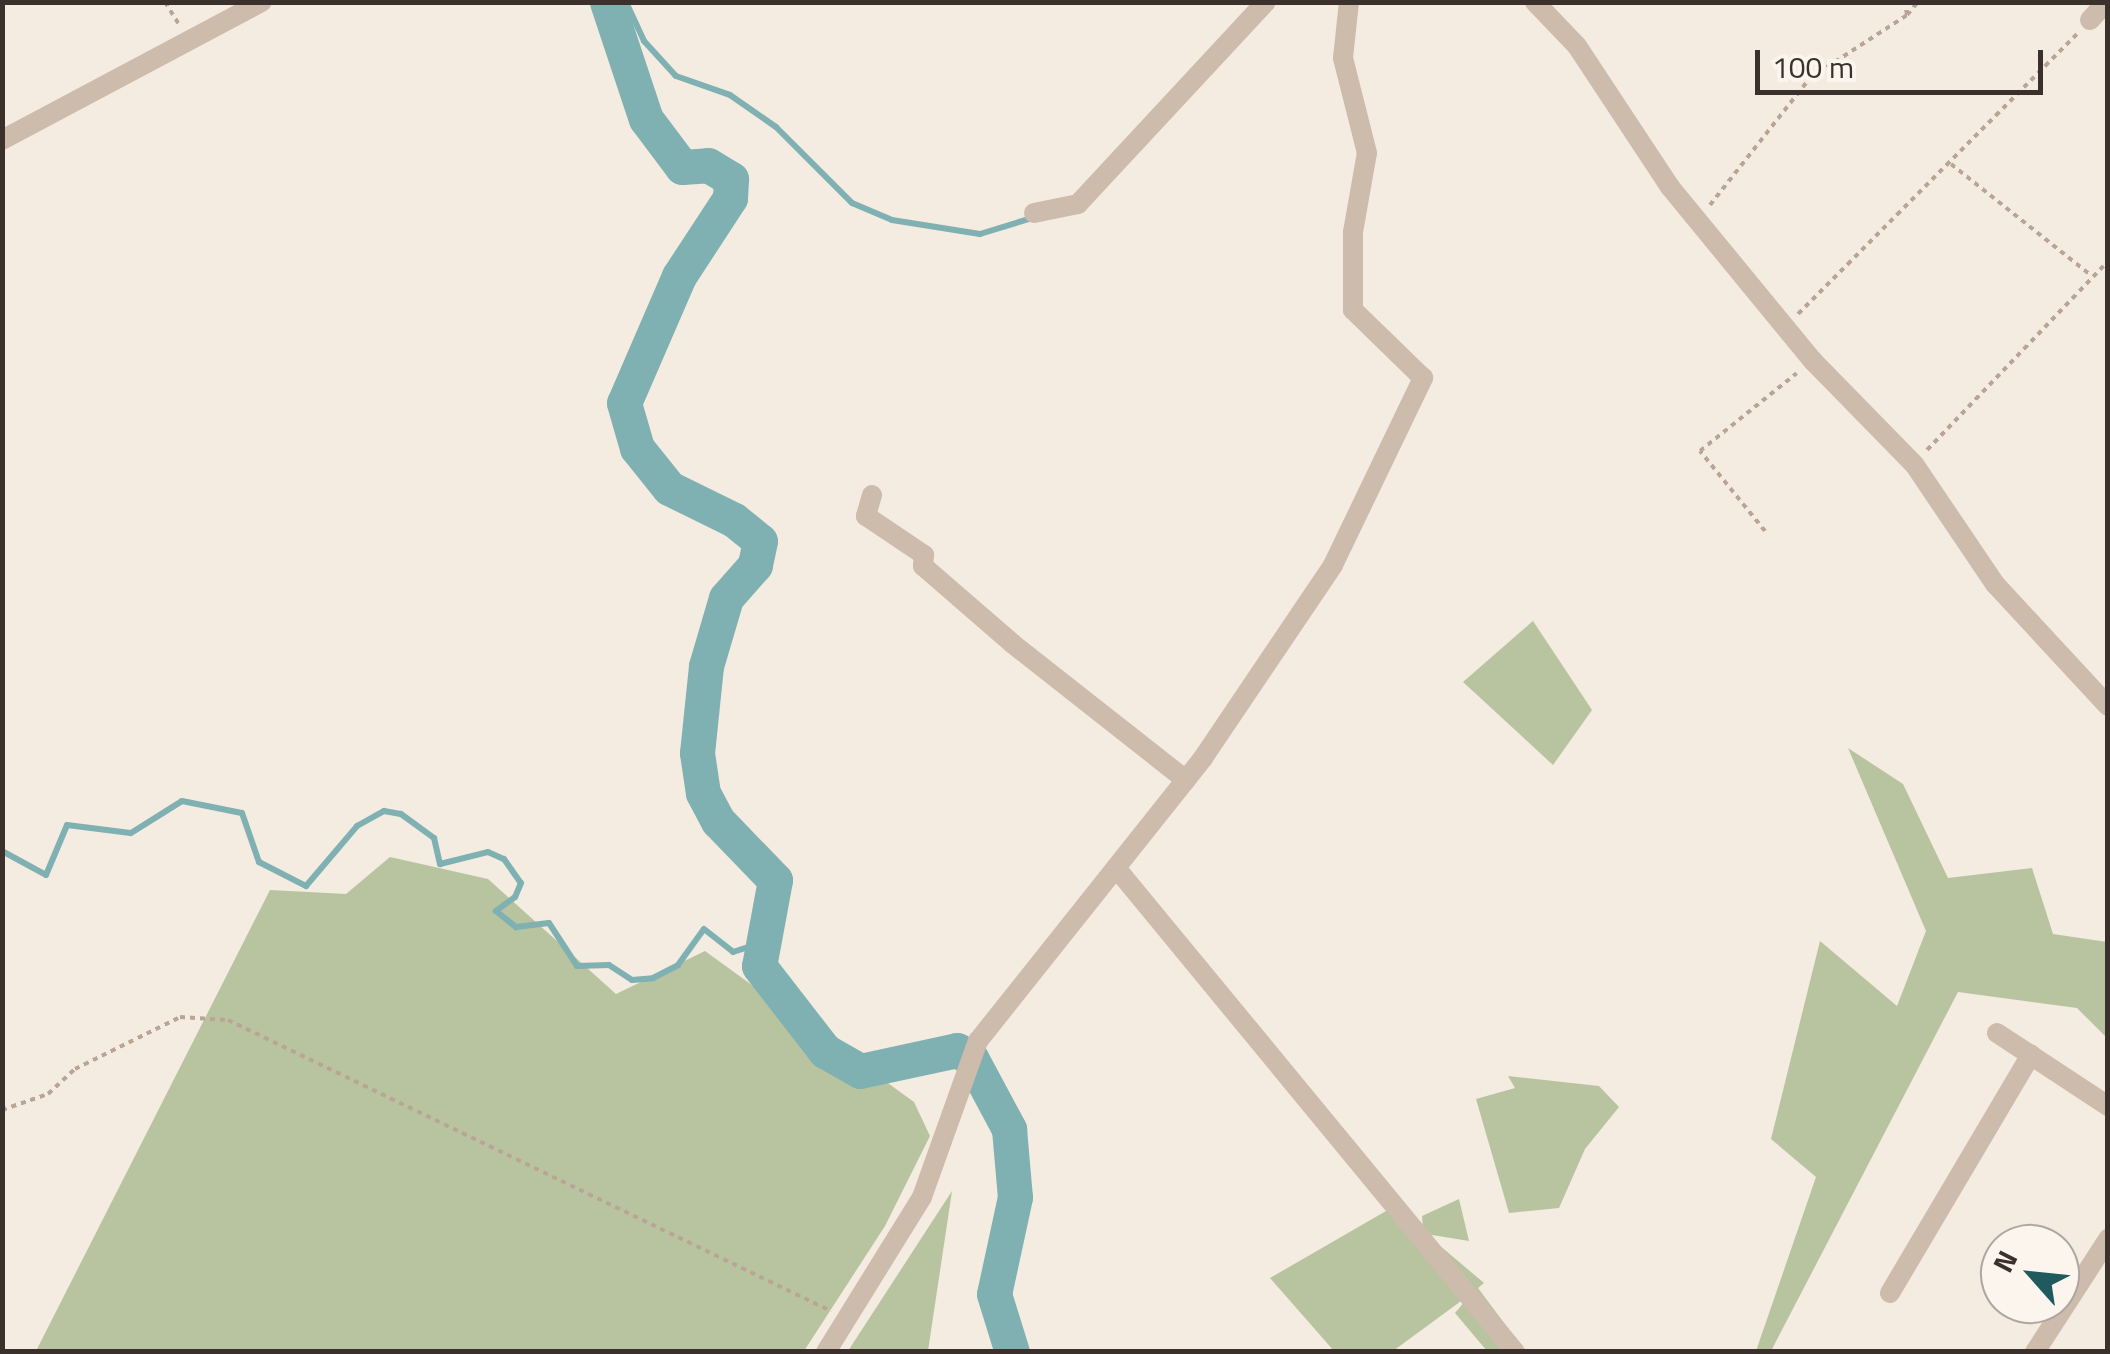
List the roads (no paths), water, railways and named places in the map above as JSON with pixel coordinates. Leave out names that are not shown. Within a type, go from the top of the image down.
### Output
[{"type":"street","points":[[2,140],[262,2]]},
{"type":"street","points":[[1034,213],[1078,204],[1266,2]]},
{"type":"street","points":[[826,1352],[922,1197],[978,1041],[1186,780],[1334,565],[1423,378],[1353,310],[1354,232],[1367,154],[1343,58],[1349,2]]},
{"type":"street","points":[[1535,2],[1577,46],[1670,186],[1788,325],[1813,361],[1914,464],[1995,584],[2108,706]]},
{"type":"street","points":[[2090,20],[2106,2]]},
{"type":"street","points":[[872,495],[866,516],[924,555],[923,566],[1013,644],[1186,780]]},
{"type":"street","points":[[1117,869],[1515,1352]]},
{"type":"street","points":[[1997,1033],[2108,1106]]},
{"type":"street","points":[[1890,1293],[2031,1055]]},
{"type":"street","points":[[2036,1352],[2108,1238]]},
{"type":"waterway","points":[[607,2],[646,119],[682,167],[708,165],[731,179],[730,198],[679,276],[624,403],[637,448],[669,488],[734,520],[760,541],[755,565],[726,598],[706,666],[697,753],[703,793],[718,821],[775,880],[759,966],[825,1051],[860,1071],[957,1050],[971,1058],[1009,1129],[1015,1197],[994,1294],[1012,1352]]},
{"type":"waterway","points":[[626,2],[644,41],[676,76],[730,95],[776,127],[852,203],[892,220],[980,234],[1032,218]]},
{"type":"waterway","points":[[2,851],[46,875],[67,825],[131,833],[182,801],[242,813],[259,862],[306,886],[357,826],[384,811],[401,814],[434,838],[440,864],[488,852],[504,859],[521,883],[515,897],[496,911],[516,927],[549,923],[577,966],[609,965],[632,980],[653,978],[678,965],[704,929],[733,952],[760,943]]}]
